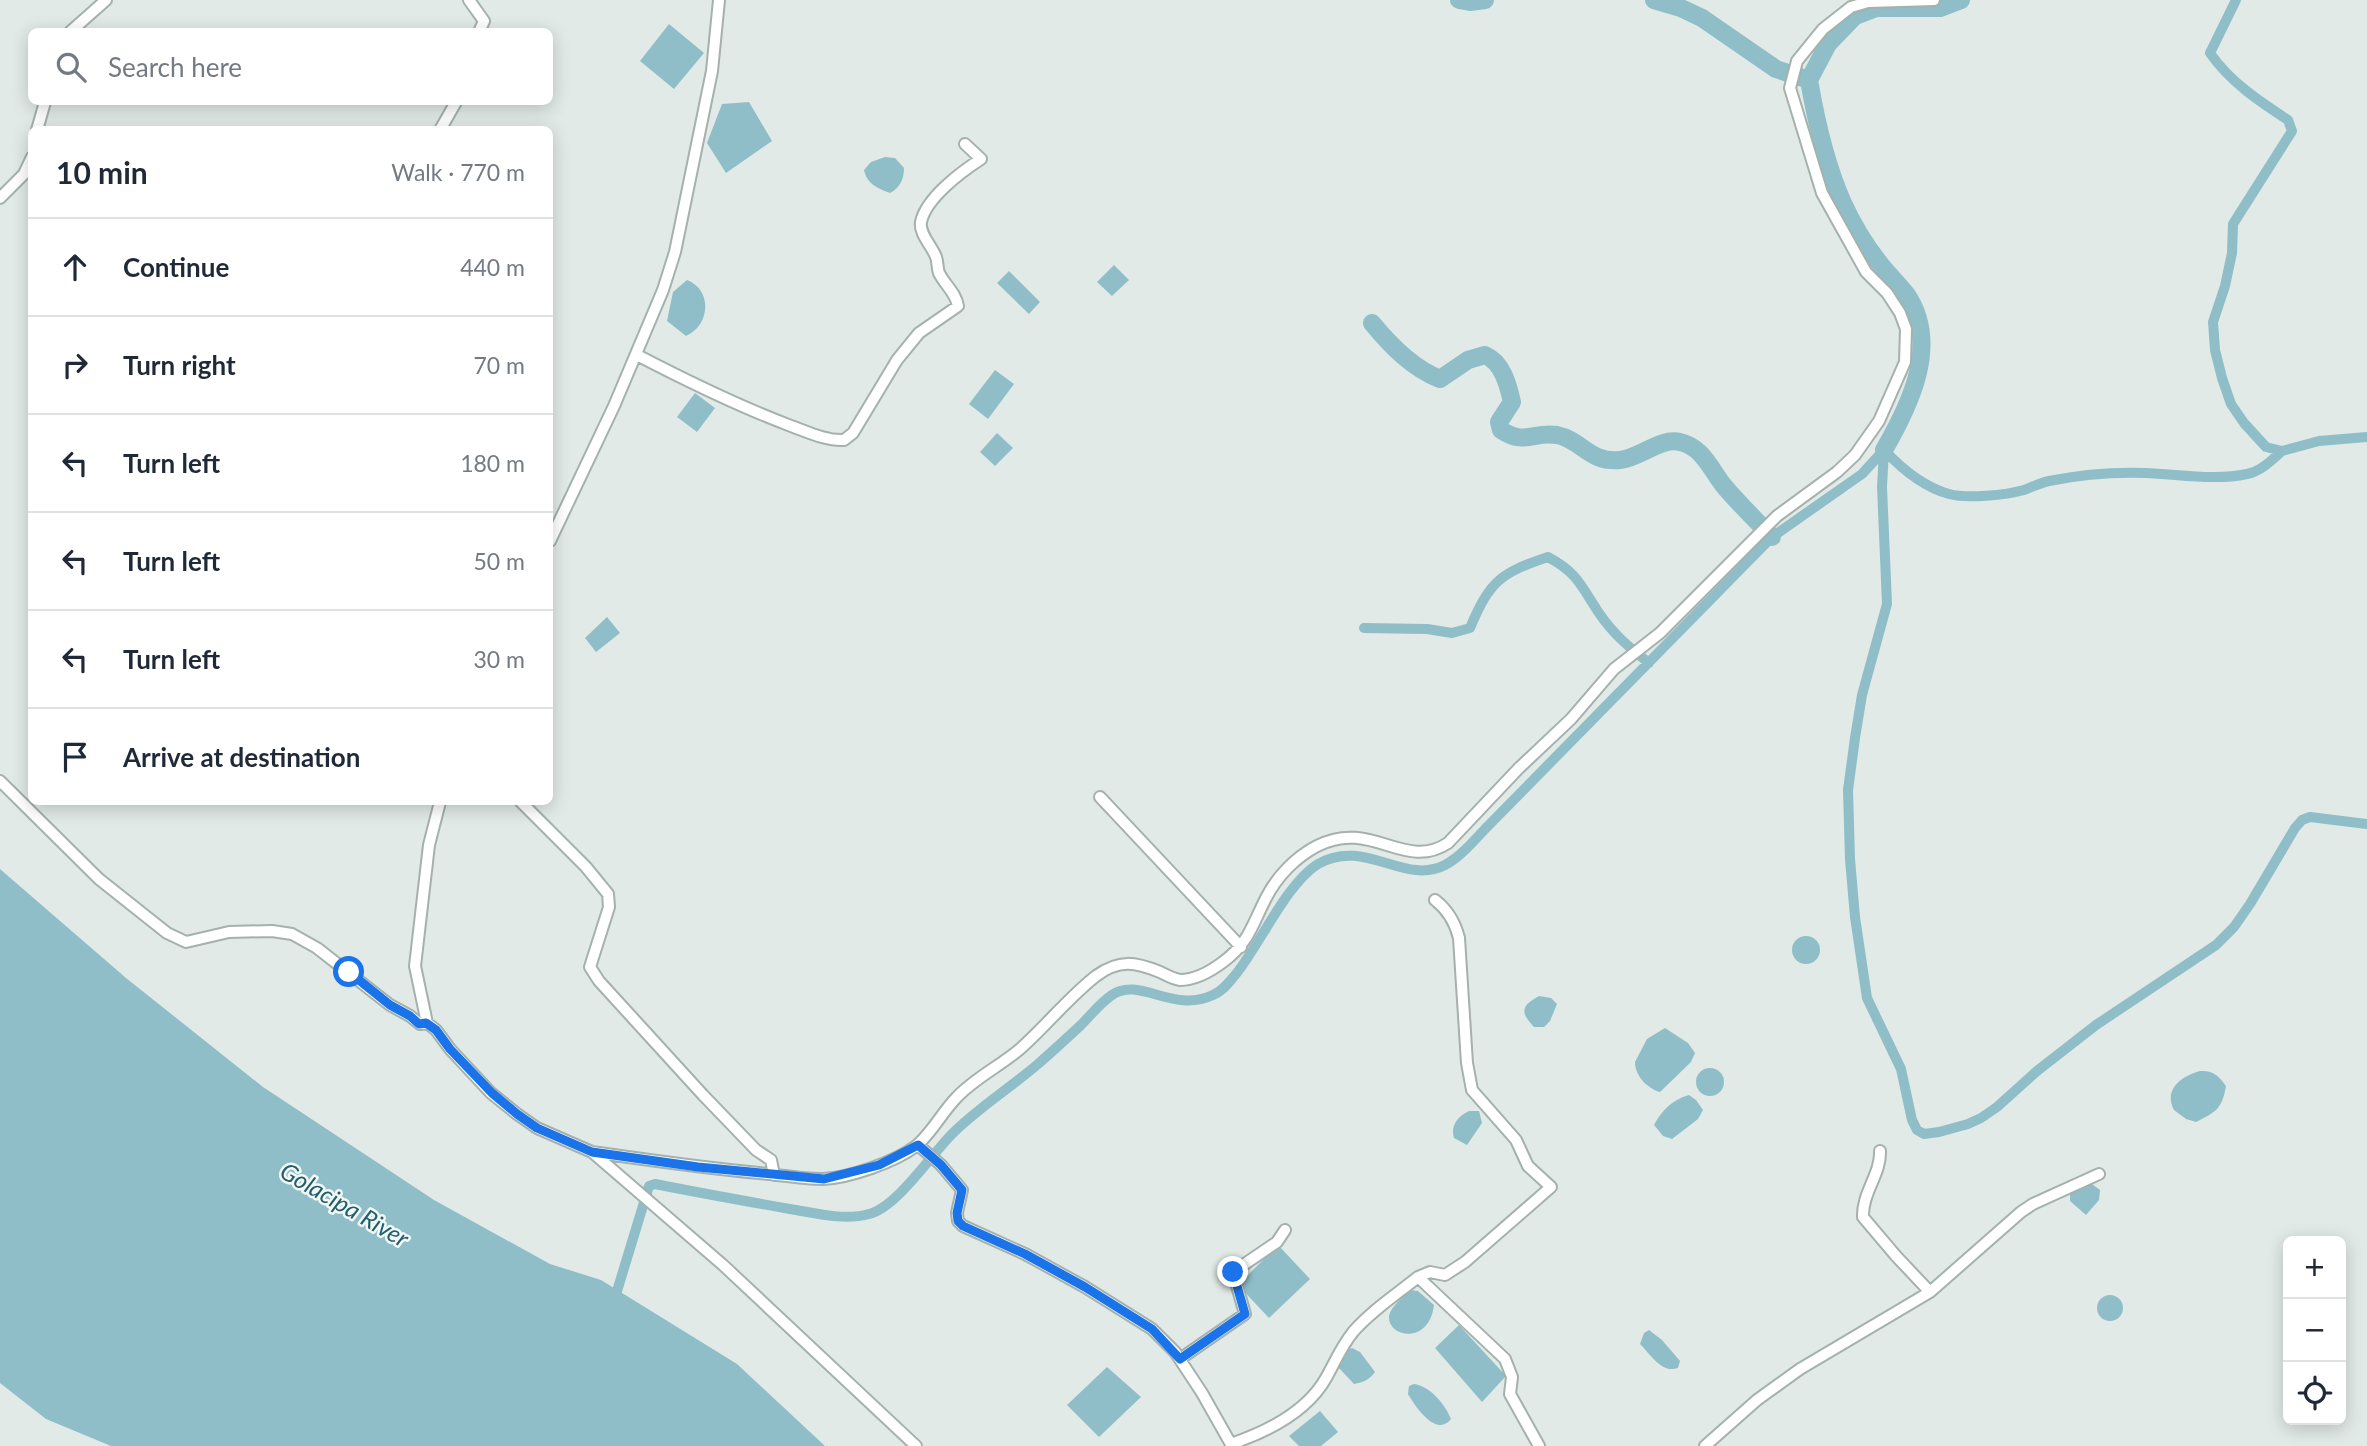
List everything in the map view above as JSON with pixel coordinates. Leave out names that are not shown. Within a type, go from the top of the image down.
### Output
[{"type":"street","points":[[74,28],[106,0]]},
{"type":"street","points":[[469,0],[484,21],[481,28]]},
{"type":"street","points":[[553,535],[637,355],[675,252],[712,71],[719,0]]},
{"type":"street","points":[[0,780],[99,879],[167,933],[186,943],[229,932],[272,931],[292,934],[317,948],[390,1005],[419,1024],[426,1023],[436,1030],[450,1049],[492,1093],[537,1128],[592,1152],[698,1167],[824,1179],[879,1165],[918,1145],[959,1095],[1018,1051],[1097,976],[1123,962],[1141,965],[1177,980],[1199,976],[1221,964],[1241,947],[1251,933],[1278,878],[1317,846],[1337,838],[1364,837],[1421,853],[1437,850],[1448,843],[1519,768],[1571,719],[1614,668],[1660,633],[1748,542],[1777,516],[1837,472],[1868,439],[1880,421],[1898,380],[1906,349],[1906,330],[1900,313],[1887,293],[1866,272],[1822,193],[1790,88],[1797,61],[1823,29],[1851,7],[1868,2],[1934,0]]},
{"type":"street","points":[[38,126],[44,105]]},
{"type":"street","points":[[442,126],[454,105]]},
{"type":"street","points":[[637,355],[699,387],[772,419],[820,436],[844,440],[853,433],[897,360],[919,333],[958,306],[957,297],[939,272],[936,256],[922,232],[921,222],[929,204],[956,176],[981,159],[965,144]]},
{"type":"street","points":[[0,198],[24,174],[28,166]]},
{"type":"street","points":[[1100,797],[1241,947]]},
{"type":"street","points":[[426,1023],[415,966],[429,845],[439,805]]},
{"type":"street","points":[[524,805],[586,867],[608,894],[607,918],[590,967],[599,981],[703,1095],[756,1150],[771,1160],[774,1174]]},
{"type":"street","points":[[918,1145],[941,1165],[962,1190],[957,1213],[958,1221],[963,1226],[1025,1254],[1152,1329],[1180,1359],[1231,1445],[1254,1436],[1305,1403],[1325,1379],[1336,1355],[1354,1331],[1418,1277],[1430,1272],[1445,1275],[1465,1262],[1551,1187],[1528,1166],[1516,1140],[1472,1090],[1467,1063],[1460,939],[1445,908],[1435,900]]},
{"type":"street","points":[[1880,1151],[1880,1164],[1872,1178],[1863,1217],[1930,1292]]},
{"type":"street","points":[[592,1152],[723,1265],[916,1446]]},
{"type":"street","points":[[1704,1446],[1800,1369],[1930,1292],[2021,1212],[2099,1174]]},
{"type":"street","points":[[1180,1359],[1245,1314],[1233,1272],[1277,1242],[1285,1230]]},
{"type":"street","points":[[1418,1277],[1505,1359],[1512,1377],[1510,1394],[1539,1446]]},
{"type":"water","points":[[669,24],[704,53],[674,89],[640,61]]},
{"type":"water","points":[[749,102],[772,141],[726,173],[707,143],[722,104]]},
{"type":"water","points":[[885,157],[895,158],[904,168],[901,183],[890,193],[870,182],[864,170],[871,162]]},
{"type":"water","points":[[1114,265],[1129,280],[1112,296],[1097,282]]},
{"type":"water","points":[[1009,271],[1040,302],[1029,314],[997,283]]},
{"type":"water","points":[[687,280],[701,292],[705,308],[700,324],[686,336],[667,321],[673,292]]},
{"type":"water","points":[[995,370],[1014,384],[988,419],[969,404]]},
{"type":"water","points":[[695,393],[715,408],[697,432],[677,417]]},
{"type":"water","points":[[997,433],[1013,448],[995,466],[980,452]]},
{"type":"water","points":[[607,617],[620,633],[596,652],[585,638]]},
{"type":"water","name":"Golacipa River","points":[[0,869],[126,978],[263,1087],[434,1200],[550,1264],[601,1280],[737,1364],[825,1446],[111,1446],[46,1419],[0,1383]]},
{"type":"water","points":[[1806,936],[1816,940],[1820,950],[1816,960],[1806,964],[1796,960],[1792,950],[1796,940]]},
{"type":"water","points":[[1539,996],[1551,998],[1557,1004],[1550,1021],[1544,1027],[1534,1027],[1526,1017],[1525,1010],[1529,1003]]},
{"type":"water","points":[[1665,1028],[1688,1043],[1695,1053],[1691,1062],[1660,1092],[1643,1081],[1635,1062],[1647,1039]]},
{"type":"water","points":[[1710,1068],[1720,1072],[1724,1082],[1720,1092],[1710,1096],[1700,1092],[1696,1082],[1700,1072]]},
{"type":"water","points":[[2200,1071],[2215,1074],[2226,1086],[2217,1109],[2196,1122],[2186,1119],[2174,1110],[2171,1096],[2176,1084]]},
{"type":"water","points":[[1689,1095],[1703,1110],[1698,1119],[1672,1139],[1663,1136],[1654,1125],[1657,1120],[1664,1110]]},
{"type":"water","points":[[1469,1111],[1479,1111],[1482,1123],[1467,1145],[1454,1138],[1453,1129],[1458,1119]]},
{"type":"water","points":[[2088,1181],[2100,1190],[2099,1200],[2086,1215],[2070,1201],[2070,1193]]},
{"type":"water","points":[[1278,1245],[1310,1279],[1269,1318],[1238,1285]]},
{"type":"water","points":[[1410,1290],[1418,1291],[1434,1305],[1431,1318],[1425,1327],[1409,1334],[1394,1329],[1389,1316],[1395,1305]]},
{"type":"water","points":[[2110,1295],[2119,1299],[2123,1308],[2119,1317],[2110,1321],[2101,1317],[2097,1308],[2101,1299]]},
{"type":"water","points":[[1459,1325],[1506,1376],[1482,1402],[1435,1348]]},
{"type":"water","points":[[1649,1330],[1662,1340],[1680,1361],[1678,1368],[1662,1366],[1640,1344],[1644,1333]]},
{"type":"water","points":[[1352,1348],[1360,1352],[1375,1372],[1366,1380],[1354,1384],[1338,1367],[1344,1351]]},
{"type":"water","points":[[1107,1367],[1141,1397],[1099,1437],[1067,1405]]},
{"type":"water","points":[[1414,1384],[1426,1388],[1436,1397],[1451,1419],[1439,1425],[1427,1418],[1408,1394],[1409,1386]]},
{"type":"water","points":[[1320,1411],[1338,1432],[1321,1446],[1299,1446],[1289,1436]]},
{"type":"waterway","points":[[1459,0],[1485,0]]},
{"type":"waterway","points":[[1654,0],[1702,18],[1776,69],[1809,80]]},
{"type":"waterway","points":[[1884,450],[1903,414],[1918,374],[1921,334],[1917,314],[1907,295],[1868,247],[1843,203],[1822,143],[1809,80],[1828,44],[1855,16],[1876,8],[1940,8],[1961,0]]},
{"type":"waterway","points":[[2236,0],[2210,53],[2236,82],[2288,120],[2292,131],[2233,224],[2232,253],[2213,322],[2215,350],[2222,378],[2231,404],[2266,447],[2282,451],[2319,441],[2367,437]]},
{"type":"waterway","points":[[1372,323],[1402,355],[1420,369],[1440,379],[1468,360],[1485,355],[1491,358],[1503,374],[1512,402],[1499,422],[1501,430],[1509,435],[1523,438],[1557,435],[1573,441],[1593,455],[1609,460],[1628,458],[1665,442],[1688,445],[1701,454],[1724,486],[1772,537]]},
{"type":"waterway","points":[[1884,450],[1882,487],[1887,604],[1862,695],[1855,738],[1848,790],[1850,859],[1867,998],[1901,1069],[1912,1120],[1917,1130],[1924,1134],[1939,1132],[1981,1118],[2096,1025],[2216,945],[2234,927],[2250,904],[2302,820],[2310,817],[2367,824]]},
{"type":"waterway","points":[[614,1301],[649,1186],[655,1184],[830,1216],[869,1214],[891,1202],[962,1125],[1038,1064],[1112,995],[1123,990],[1134,990],[1170,998],[1198,1000],[1220,991],[1245,961],[1295,885],[1318,864],[1335,857],[1352,856],[1414,870],[1430,870],[1451,861],[1468,847],[1772,537],[1862,474],[1884,450],[1930,487],[1949,494],[1976,496],[2016,492],[2049,481],[2097,474],[2234,476],[2257,471],[2282,451]]},
{"type":"waterway","points":[[1364,628],[1427,629],[1452,633],[1470,628],[1484,599],[1498,581],[1518,568],[1548,557],[1573,575],[1610,628],[1649,663]]},
{"type":"route","points":[[349,972],[390,1005],[419,1024],[426,1023],[436,1030],[450,1049],[492,1093],[517,1114],[537,1128],[592,1152],[698,1167],[824,1179],[879,1165],[918,1145],[941,1165],[962,1190],[957,1213],[958,1221],[963,1226],[1025,1254],[1085,1287],[1152,1329],[1180,1359],[1245,1314],[1233,1272]]}]
